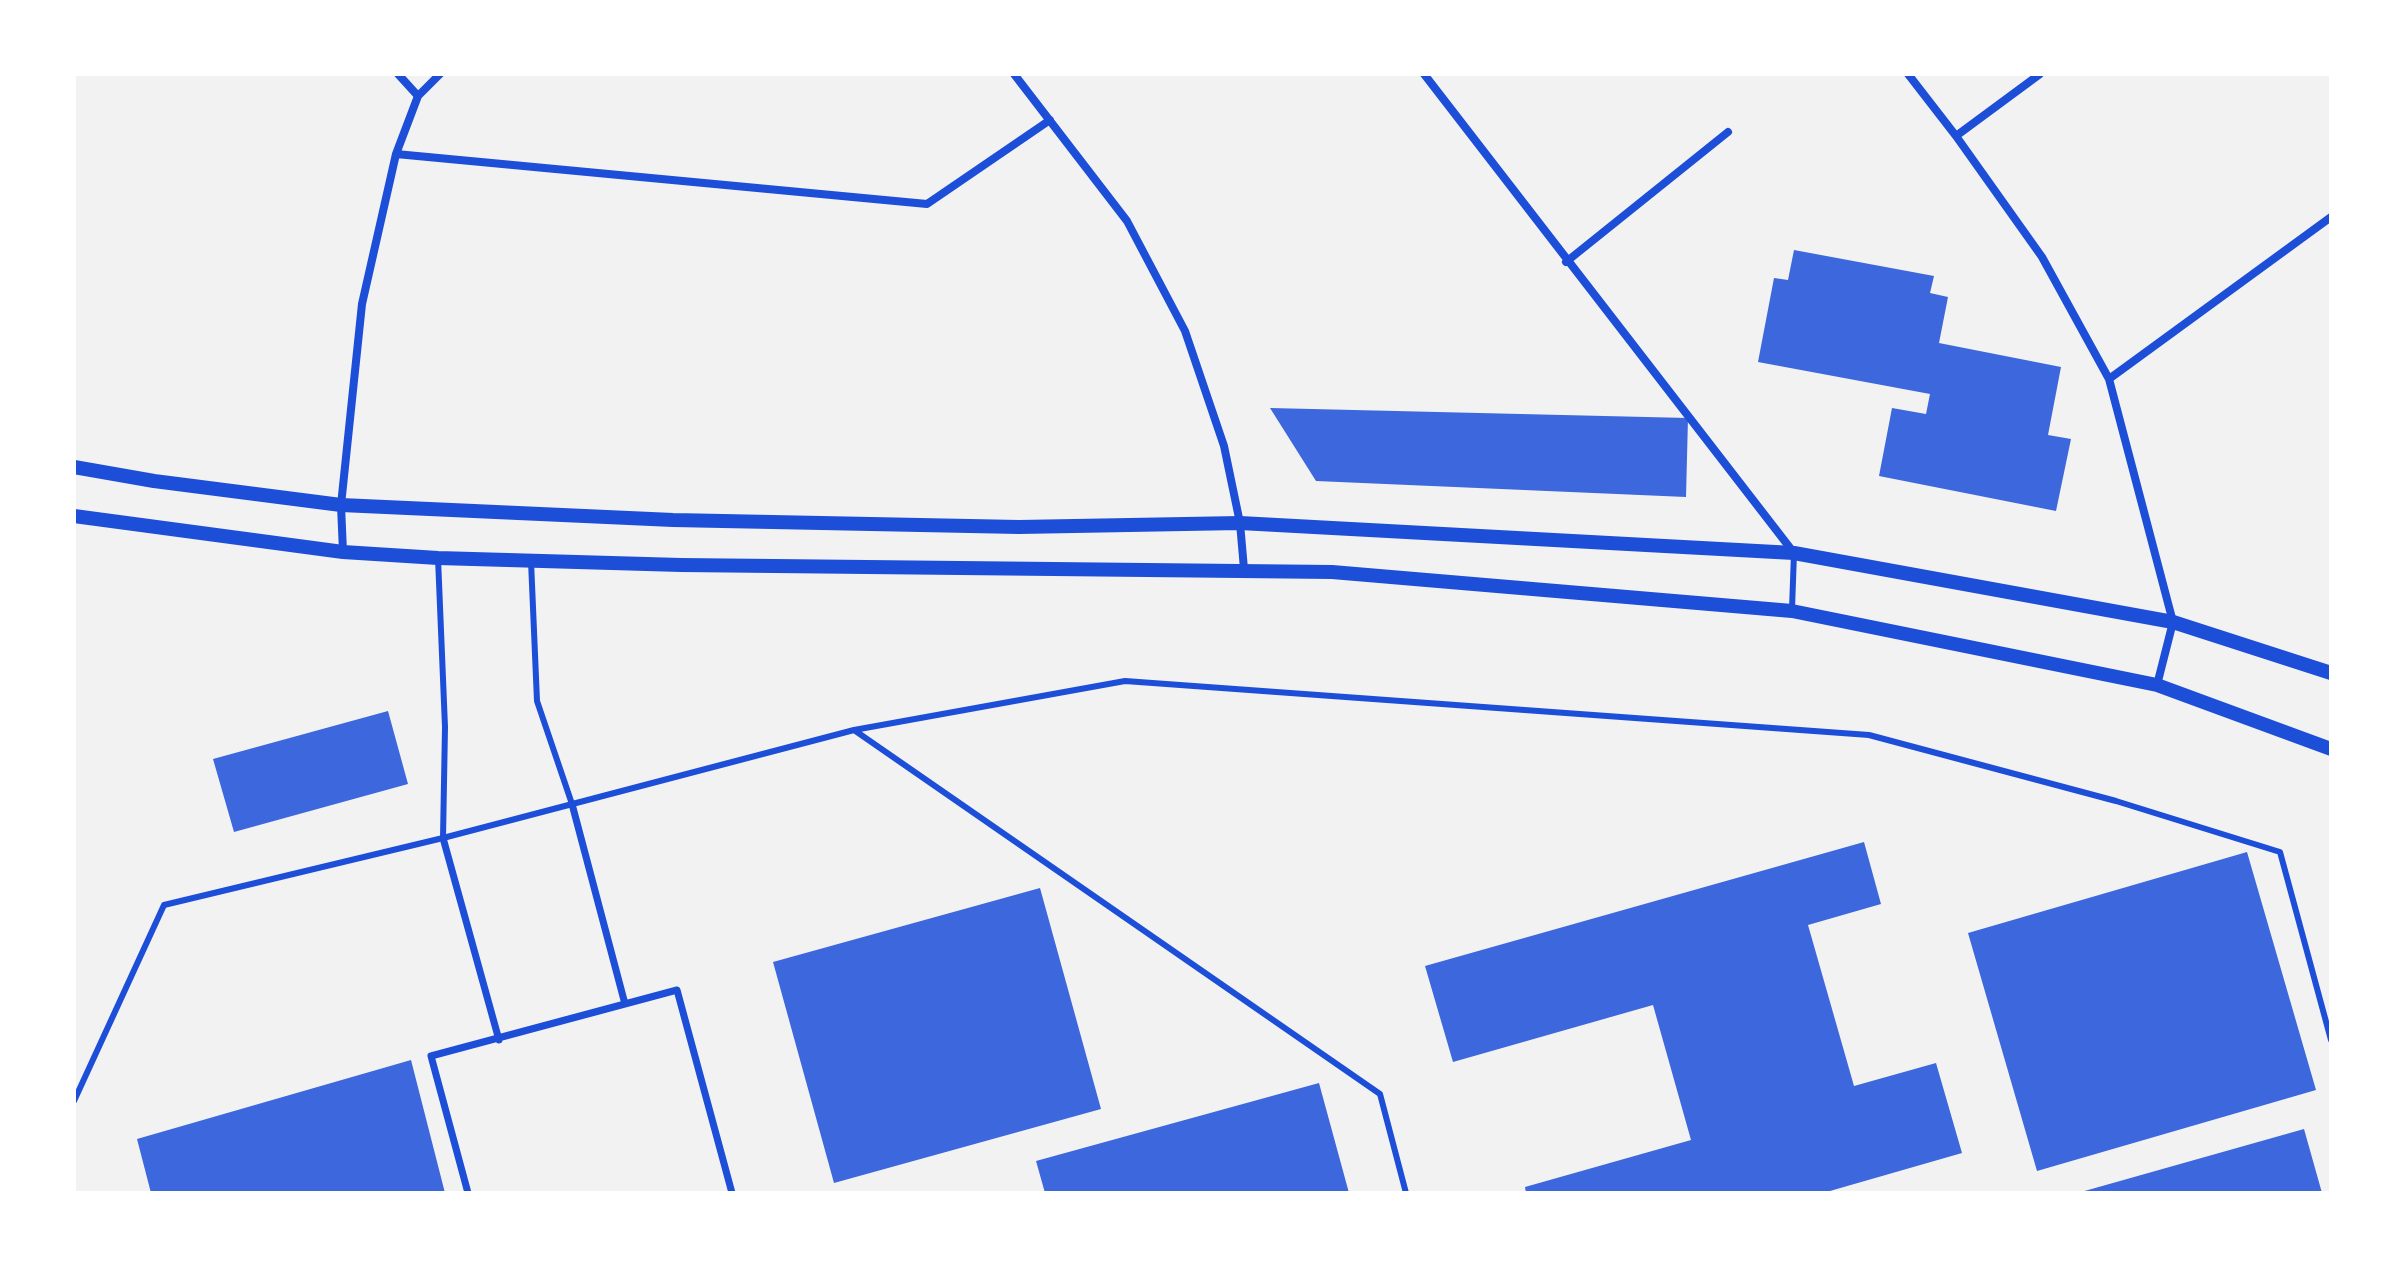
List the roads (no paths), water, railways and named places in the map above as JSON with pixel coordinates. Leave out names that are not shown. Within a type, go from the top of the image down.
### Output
[{"type":"street","points":[[398,74],[418,96]]},
{"type":"street","points":[[343,552],[341,505],[362,304],[396,154],[418,96],[440,74]]},
{"type":"street","points":[[1014,74],[1127,221],[1185,331],[1224,446],[1240,523],[1244,569]]},
{"type":"street","points":[[1424,74],[1566,262],[1794,553]]},
{"type":"street","points":[[1908,74],[2042,257],[2109,379],[2173,622],[2157,685]]},
{"type":"street","points":[[1956,136],[2040,74]]},
{"type":"street","points":[[396,154],[927,204],[1050,120]]},
{"type":"street","points":[[1566,262],[1728,132]]},
{"type":"street","points":[[2109,379],[2331,217]]},
{"type":"street","points":[[74,467],[154,481],[341,505],[673,520],[1003,526],[1240,523],[1794,553],[2173,622],[2331,673]]},
{"type":"street","points":[[74,516],[343,552],[438,558],[681,565],[1332,572],[1792,611],[2157,685],[2331,749]]},
{"type":"street","points":[[572,804],[625,1004]]},
{"type":"street","points":[[443,838],[499,1040]]},
{"type":"street","points":[[468,1193],[431,1056],[677,990],[732,1193]]},
{"type":"lane","points":[[1792,611],[1794,553]]},
{"type":"lane","points":[[438,558],[445,727],[443,838]]},
{"type":"lane","points":[[531,560],[537,701],[572,804]]},
{"type":"lane","points":[[74,1101],[164,905],[443,838],[854,730],[1125,681],[1869,735],[2116,801],[2280,852],[2331,1040]]},
{"type":"lane","points":[[854,730],[1380,1094],[1406,1193]]}]
